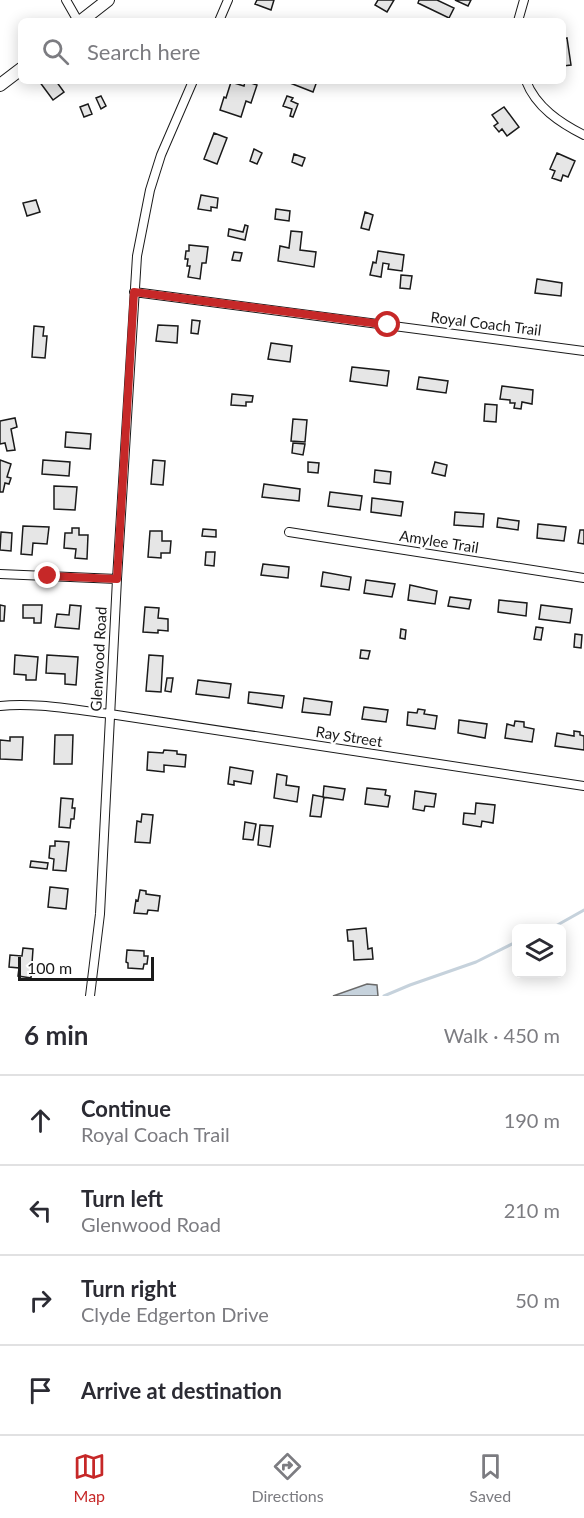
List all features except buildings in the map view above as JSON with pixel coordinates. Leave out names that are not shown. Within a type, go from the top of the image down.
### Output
[{"type":"main road","points":[[83,18],[108,0]]},
{"type":"main road","points":[[0,85],[18,71]]},
{"type":"street","points":[[66,0],[77,18]]},
{"type":"street","points":[[220,18],[228,0]]},
{"type":"street","points":[[519,18],[524,0]]},
{"type":"street","name":"Glenwood Road","points":[[90,996],[100,914],[136,256],[150,190],[161,155],[192,84]]},
{"type":"street","points":[[528,84],[544,109],[584,135]]},
{"type":"street","name":"Royal Coach Trail","points":[[134,292],[584,351]]},
{"type":"street","name":"Amylee Trail","points":[[290,532],[584,578]]},
{"type":"street","points":[[0,574],[117,579]]},
{"type":"street","name":"Ray Street","points":[[0,706],[61,708],[110,714],[584,786]]},
{"type":"shaded area","points":[[367,984],[377,985],[378,996],[333,996]]},
{"type":"waterway","points":[[559,924],[584,910]]},
{"type":"waterway","points":[[384,996],[476,962],[512,944]]},
{"type":"route","points":[[48,576],[117,579],[134,292],[388,325]]}]
